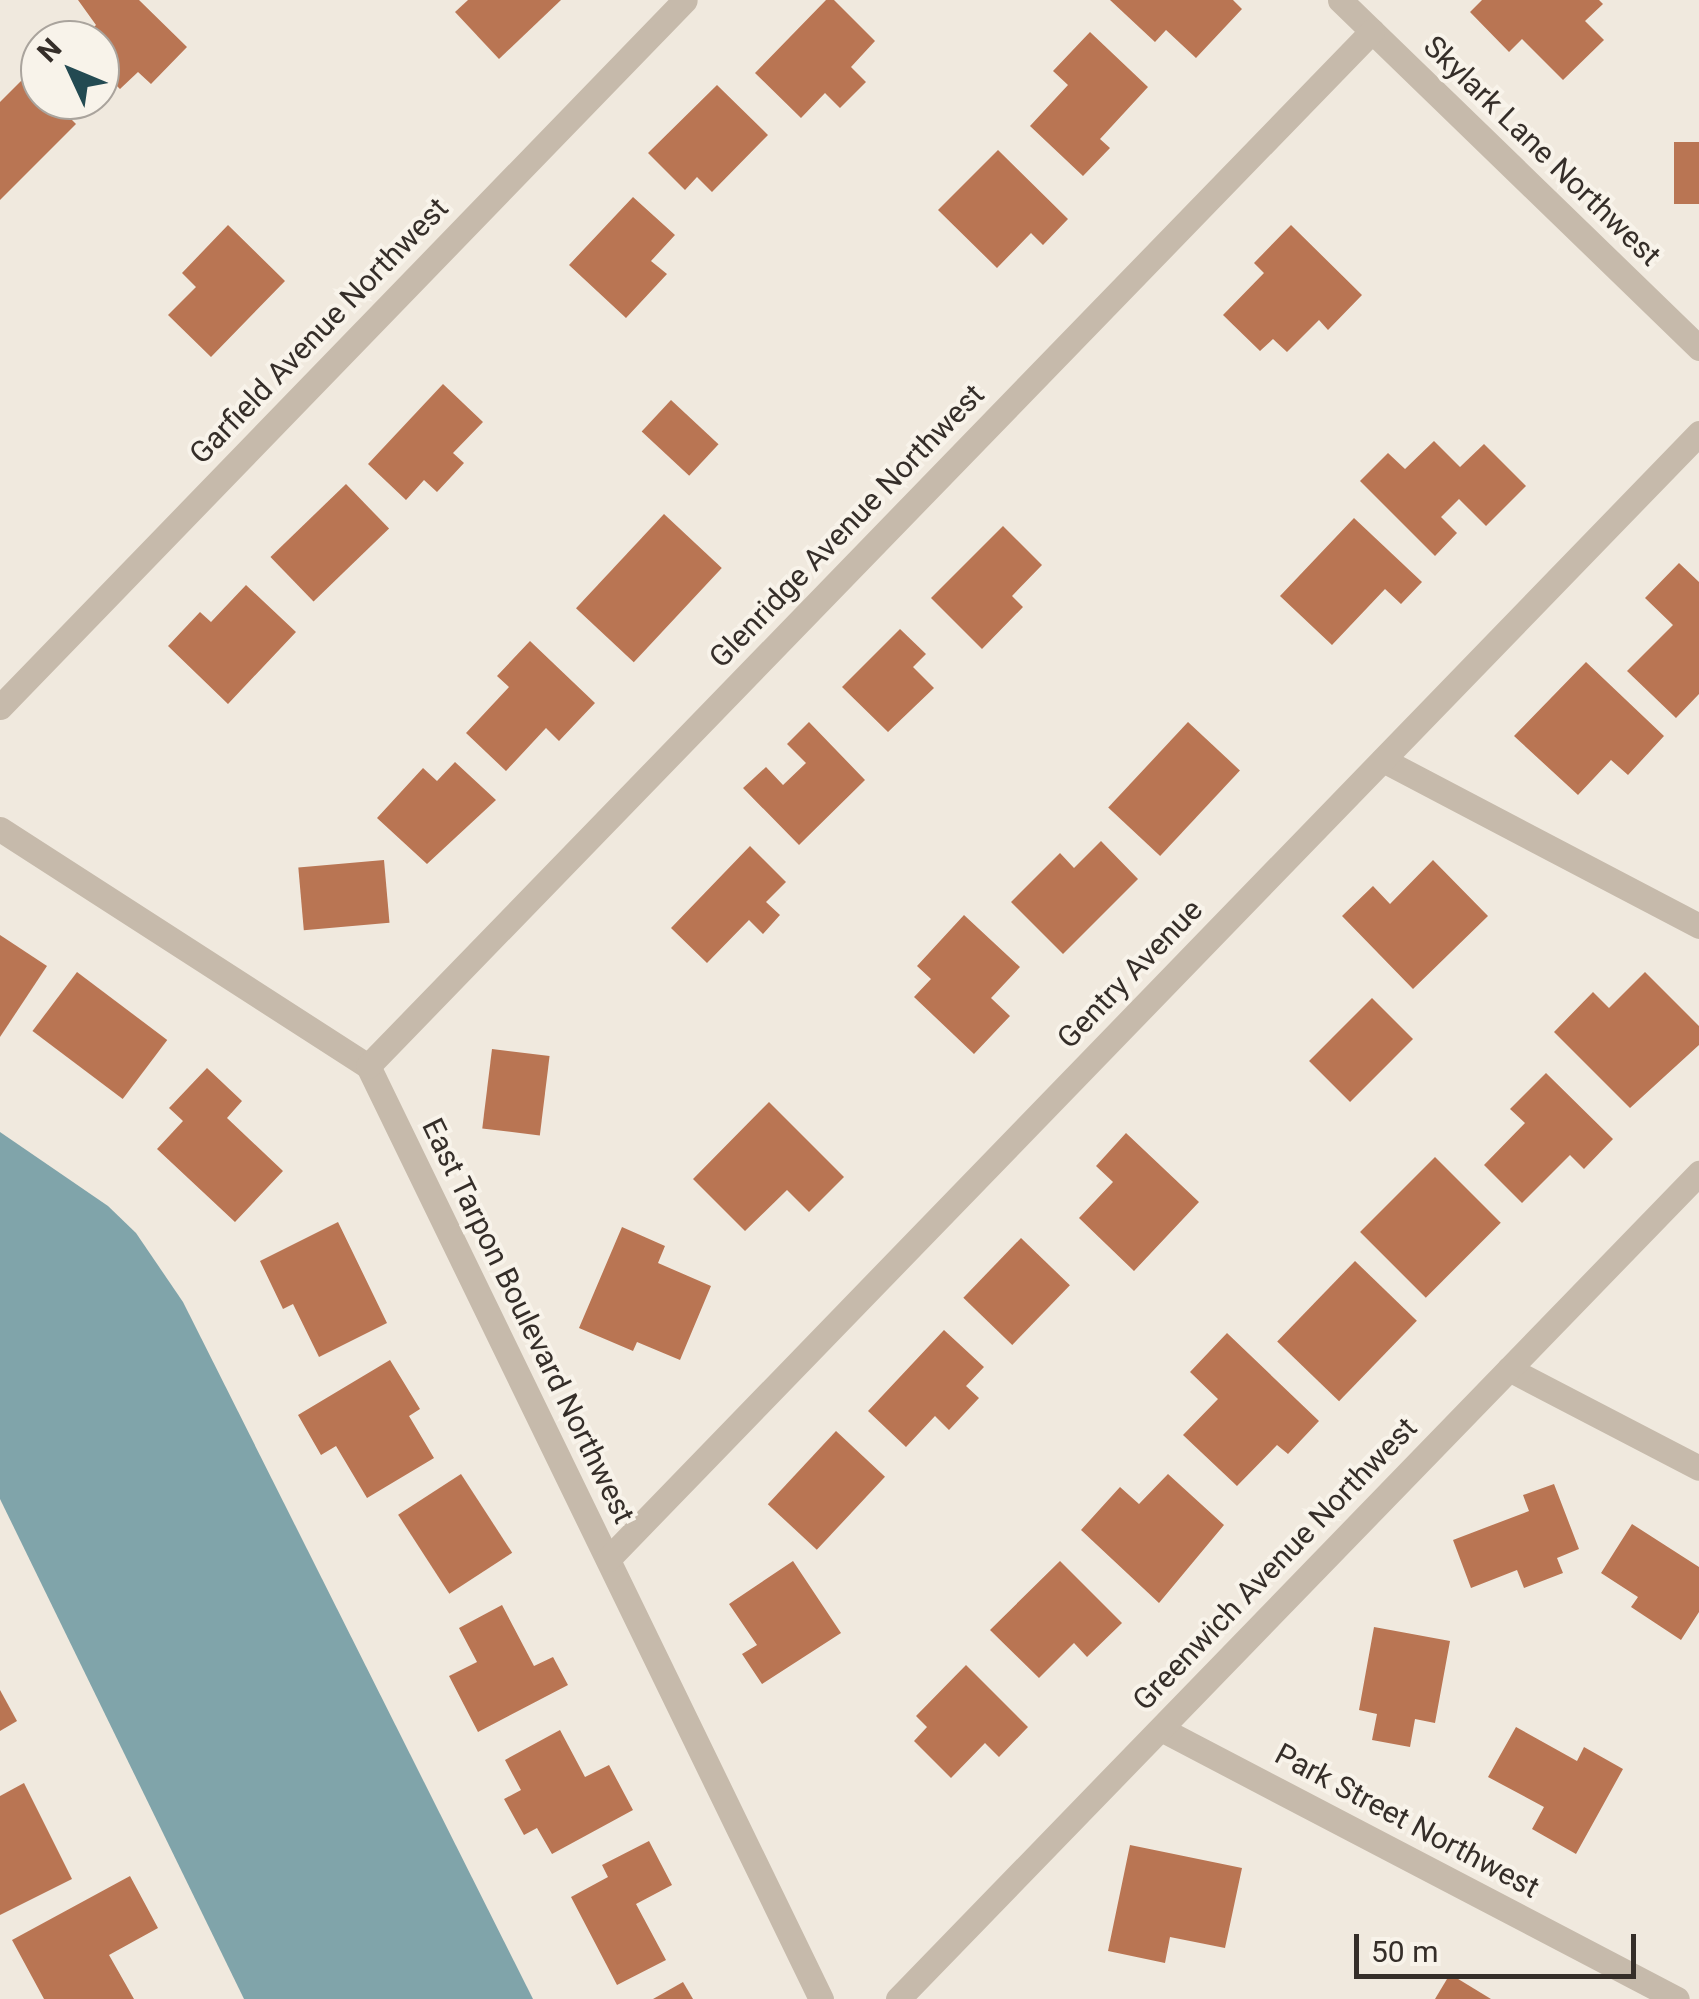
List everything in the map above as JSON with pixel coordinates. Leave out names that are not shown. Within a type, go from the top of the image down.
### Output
[{"type":"street","name":"Garfield Avenue Northwest","points":[[0,707],[685,0]]},
{"type":"street","name":"Skylark Lane Northwest","points":[[1340,0],[1699,348]]},
{"type":"street","name":"Glenridge Avenue Northwest","points":[[368,1066],[1372,31]]},
{"type":"street","name":"Gentry Avenue","points":[[608,1559],[1699,434]]},
{"type":"street","points":[[1383,760],[1699,926]]},
{"type":"street","points":[[0,829],[368,1066]]},
{"type":"street","name":"East Tarpon Boulevard Northwest","points":[[368,1066],[821,1999]]},
{"type":"street","name":"Greenwich Avenue Northwest","points":[[898,1999],[1699,1174]]},
{"type":"street","points":[[1510,1369],[1699,1468]]},
{"type":"street","name":"Park Street Northwest","points":[[1161,1729],[1677,1999]]},
{"type":"water","points":[[0,1132],[108,1206],[136,1233],[183,1302],[533,1999],[244,1999],[0,1499]]},
{"type":"building","points":[[78,0],[139,0],[187,47],[151,84],[138,72],[120,89],[120,20],[92,20]]},
{"type":"building","points":[[468,0],[561,0],[499,59],[455,12]]},
{"type":"building","points":[[826,0],[834,0],[875,41],[851,67],[866,82],[840,108],[825,93],[801,118],[755,73]]},
{"type":"building","points":[[1110,0],[1233,0],[1242,9],[1196,58],[1166,30],[1155,42]]},
{"type":"building","points":[[1482,0],[1599,0],[1603,4],[1585,21],[1604,40],[1563,80],[1522,39],[1509,52],[1470,12]]},
{"type":"building","points":[[1090,32],[1148,87],[1100,139],[1110,148],[1083,176],[1030,126],[1068,85],[1053,71]]},
{"type":"building","points":[[20,82],[20,120],[72,120],[76,124],[0,200],[0,102]]},
{"type":"building","points":[[717,85],[768,135],[712,192],[697,177],[685,190],[648,153]]},
{"type":"building","points":[[1674,142],[1699,142],[1699,204],[1674,204]]},
{"type":"building","points":[[998,150],[1068,219],[1043,245],[1031,233],[997,268],[938,210]]},
{"type":"building","points":[[633,197],[675,235],[651,261],[667,274],[626,318],[569,265]]},
{"type":"building","points":[[228,225],[285,281],[211,357],[168,315],[196,287],[182,273]]},
{"type":"building","points":[[1291,225],[1362,295],[1328,330],[1319,320],[1287,352],[1273,339],[1260,351],[1223,315],[1264,273],[1254,263]]},
{"type":"building","points":[[443,384],[483,422],[453,453],[464,463],[437,492],[424,480],[406,500],[368,464]]},
{"type":"building","points":[[671,400],[719,444],[689,476],[642,431]]},
{"type":"building","points":[[1434,441],[1460,467],[1484,444],[1526,486],[1486,526],[1459,499],[1441,517],[1457,533],[1435,556],[1360,481],[1388,453],[1405,469]]},
{"type":"building","points":[[346,484],[389,529],[314,602],[270,557]]},
{"type":"building","points":[[664,514],[722,568],[634,662],[576,608]]},
{"type":"building","points":[[1354,518],[1422,582],[1401,604],[1385,589],[1332,645],[1280,596]]},
{"type":"building","points":[[1003,526],[1042,565],[1012,596],[1023,607],[982,649],[931,598]]},
{"type":"building","points":[[1679,563],[1699,582],[1699,694],[1676,718],[1627,671],[1673,625],[1645,598]]},
{"type":"building","points":[[246,585],[296,632],[228,704],[168,646],[200,612],[211,622]]},
{"type":"building","points":[[900,629],[926,654],[913,667],[934,688],[888,732],[842,687]]},
{"type":"building","points":[[530,641],[595,703],[559,741],[546,728],[506,771],[466,733],[509,687],[497,676]]},
{"type":"building","points":[[1586,662],[1664,736],[1628,775],[1611,760],[1578,795],[1514,736]]},
{"type":"building","points":[[809,722],[865,780],[799,845],[743,788],[766,767],[783,785],[806,763],[787,744]]},
{"type":"building","points":[[1188,722],[1240,770],[1160,856],[1108,808]]},
{"type":"building","points":[[455,762],[496,800],[427,864],[377,818],[423,768],[437,781]]},
{"type":"building","points":[[1101,841],[1138,879],[1063,954],[1011,902],[1060,853],[1074,868]]},
{"type":"building","points":[[750,846],[786,882],[766,902],[780,915],[763,934],[749,920],[707,963],[671,928]]},
{"type":"building","points":[[384,860],[389,923],[304,930],[298,867]]},
{"type":"building","points":[[1433,860],[1488,916],[1413,989],[1342,916],[1373,886],[1390,904]]},
{"type":"building","points":[[964,915],[1020,967],[991,998],[1010,1016],[974,1054],[914,997],[931,979],[917,966]]},
{"type":"building","points":[[0,935],[47,966],[0,1037]]},
{"type":"building","points":[[77,972],[167,1040],[123,1099],[32,1031]]},
{"type":"building","points":[[1645,972],[1699,1026],[1699,1045],[1630,1108],[1554,1032],[1593,992],[1609,1008]]},
{"type":"building","points":[[1372,998],[1413,1039],[1350,1102],[1309,1061]]},
{"type":"building","points":[[492,1049],[550,1056],[540,1135],[482,1128]]},
{"type":"building","points":[[207,1068],[242,1101],[227,1118],[283,1171],[235,1222],[157,1149],[183,1121],[169,1108]]},
{"type":"building","points":[[1546,1073],[1613,1139],[1584,1169],[1570,1155],[1522,1203],[1484,1165],[1525,1123],[1510,1109]]},
{"type":"building","points":[[769,1102],[844,1177],[809,1212],[787,1190],[745,1231],[693,1179]]},
{"type":"building","points":[[1126,1133],[1199,1202],[1134,1271],[1079,1218],[1113,1182],[1096,1166]]},
{"type":"building","points":[[1435,1157],[1501,1223],[1426,1298],[1360,1232]]},
{"type":"building","points":[[338,1222],[387,1323],[319,1357],[293,1304],[283,1309],[260,1261]]},
{"type":"building","points":[[622,1227],[665,1246],[658,1263],[711,1286],[680,1360],[637,1342],[633,1351],[579,1328]]},
{"type":"building","points":[[1021,1238],[1070,1285],[1012,1345],[963,1298]]},
{"type":"building","points":[[1355,1261],[1417,1321],[1339,1401],[1277,1342]]},
{"type":"building","points":[[944,1330],[984,1367],[966,1386],[979,1398],[949,1430],[935,1416],[906,1447],[868,1411]]},
{"type":"building","points":[[1227,1333],[1319,1421],[1288,1454],[1277,1445],[1237,1486],[1183,1435],[1218,1399],[1190,1372]]},
{"type":"building","points":[[390,1360],[420,1409],[409,1416],[434,1458],[367,1498],[336,1446],[321,1455],[298,1415]]},
{"type":"building","points":[[836,1431],[885,1477],[817,1550],[768,1504]]},
{"type":"building","points":[[461,1474],[512,1553],[449,1594],[398,1515]]},
{"type":"building","points":[[1168,1474],[1224,1525],[1159,1603],[1081,1530],[1120,1487],[1139,1504]]},
{"type":"building","points":[[1554,1484],[1579,1549],[1557,1558],[1563,1573],[1524,1588],[1517,1570],[1471,1588],[1453,1540],[1529,1511],[1523,1495]]},
{"type":"building","points":[[1632,1524],[1699,1567],[1699,1612],[1681,1640],[1631,1607],[1638,1597],[1601,1573]]},
{"type":"building","points":[[793,1561],[841,1633],[762,1684],[742,1654],[757,1645],[729,1604]]},
{"type":"building","points":[[1060,1561],[1122,1623],[1087,1657],[1074,1643],[1039,1678],[990,1630]]},
{"type":"building","points":[[502,1605],[534,1666],[553,1657],[568,1685],[478,1732],[449,1676],[477,1662],[459,1628]]},
{"type":"building","points":[[1374,1627],[1450,1641],[1435,1723],[1415,1719],[1410,1747],[1372,1740],[1377,1714],[1359,1710]]},
{"type":"building","points":[[966,1665],[1028,1727],[999,1757],[985,1743],[951,1778],[914,1741],[927,1727],[916,1716]]},
{"type":"building","points":[[0,1690],[17,1721],[0,1731]]},
{"type":"building","points":[[1516,1727],[1577,1761],[1584,1747],[1623,1769],[1576,1854],[1532,1829],[1544,1807],[1488,1777]]},
{"type":"building","points":[[560,1730],[585,1777],[609,1765],[633,1810],[552,1854],[537,1828],[524,1835],[504,1799],[521,1790],[505,1760]]},
{"type":"building","points":[[24,1783],[72,1879],[0,1915],[0,1796]]},
{"type":"building","points":[[649,1841],[672,1885],[636,1904],[666,1960],[617,1985],[571,1897],[608,1877],[602,1865]]},
{"type":"building","points":[[1130,1845],[1242,1868],[1225,1948],[1170,1937],[1165,1963],[1108,1951]]},
{"type":"building","points":[[130,1876],[158,1928],[109,1955],[134,1999],[44,1999],[12,1940]]},
{"type":"building","points":[[1450,1974],[1491,1999],[1435,1999]]},
{"type":"building","points":[[683,1982],[693,1999],[653,1999]]}]
